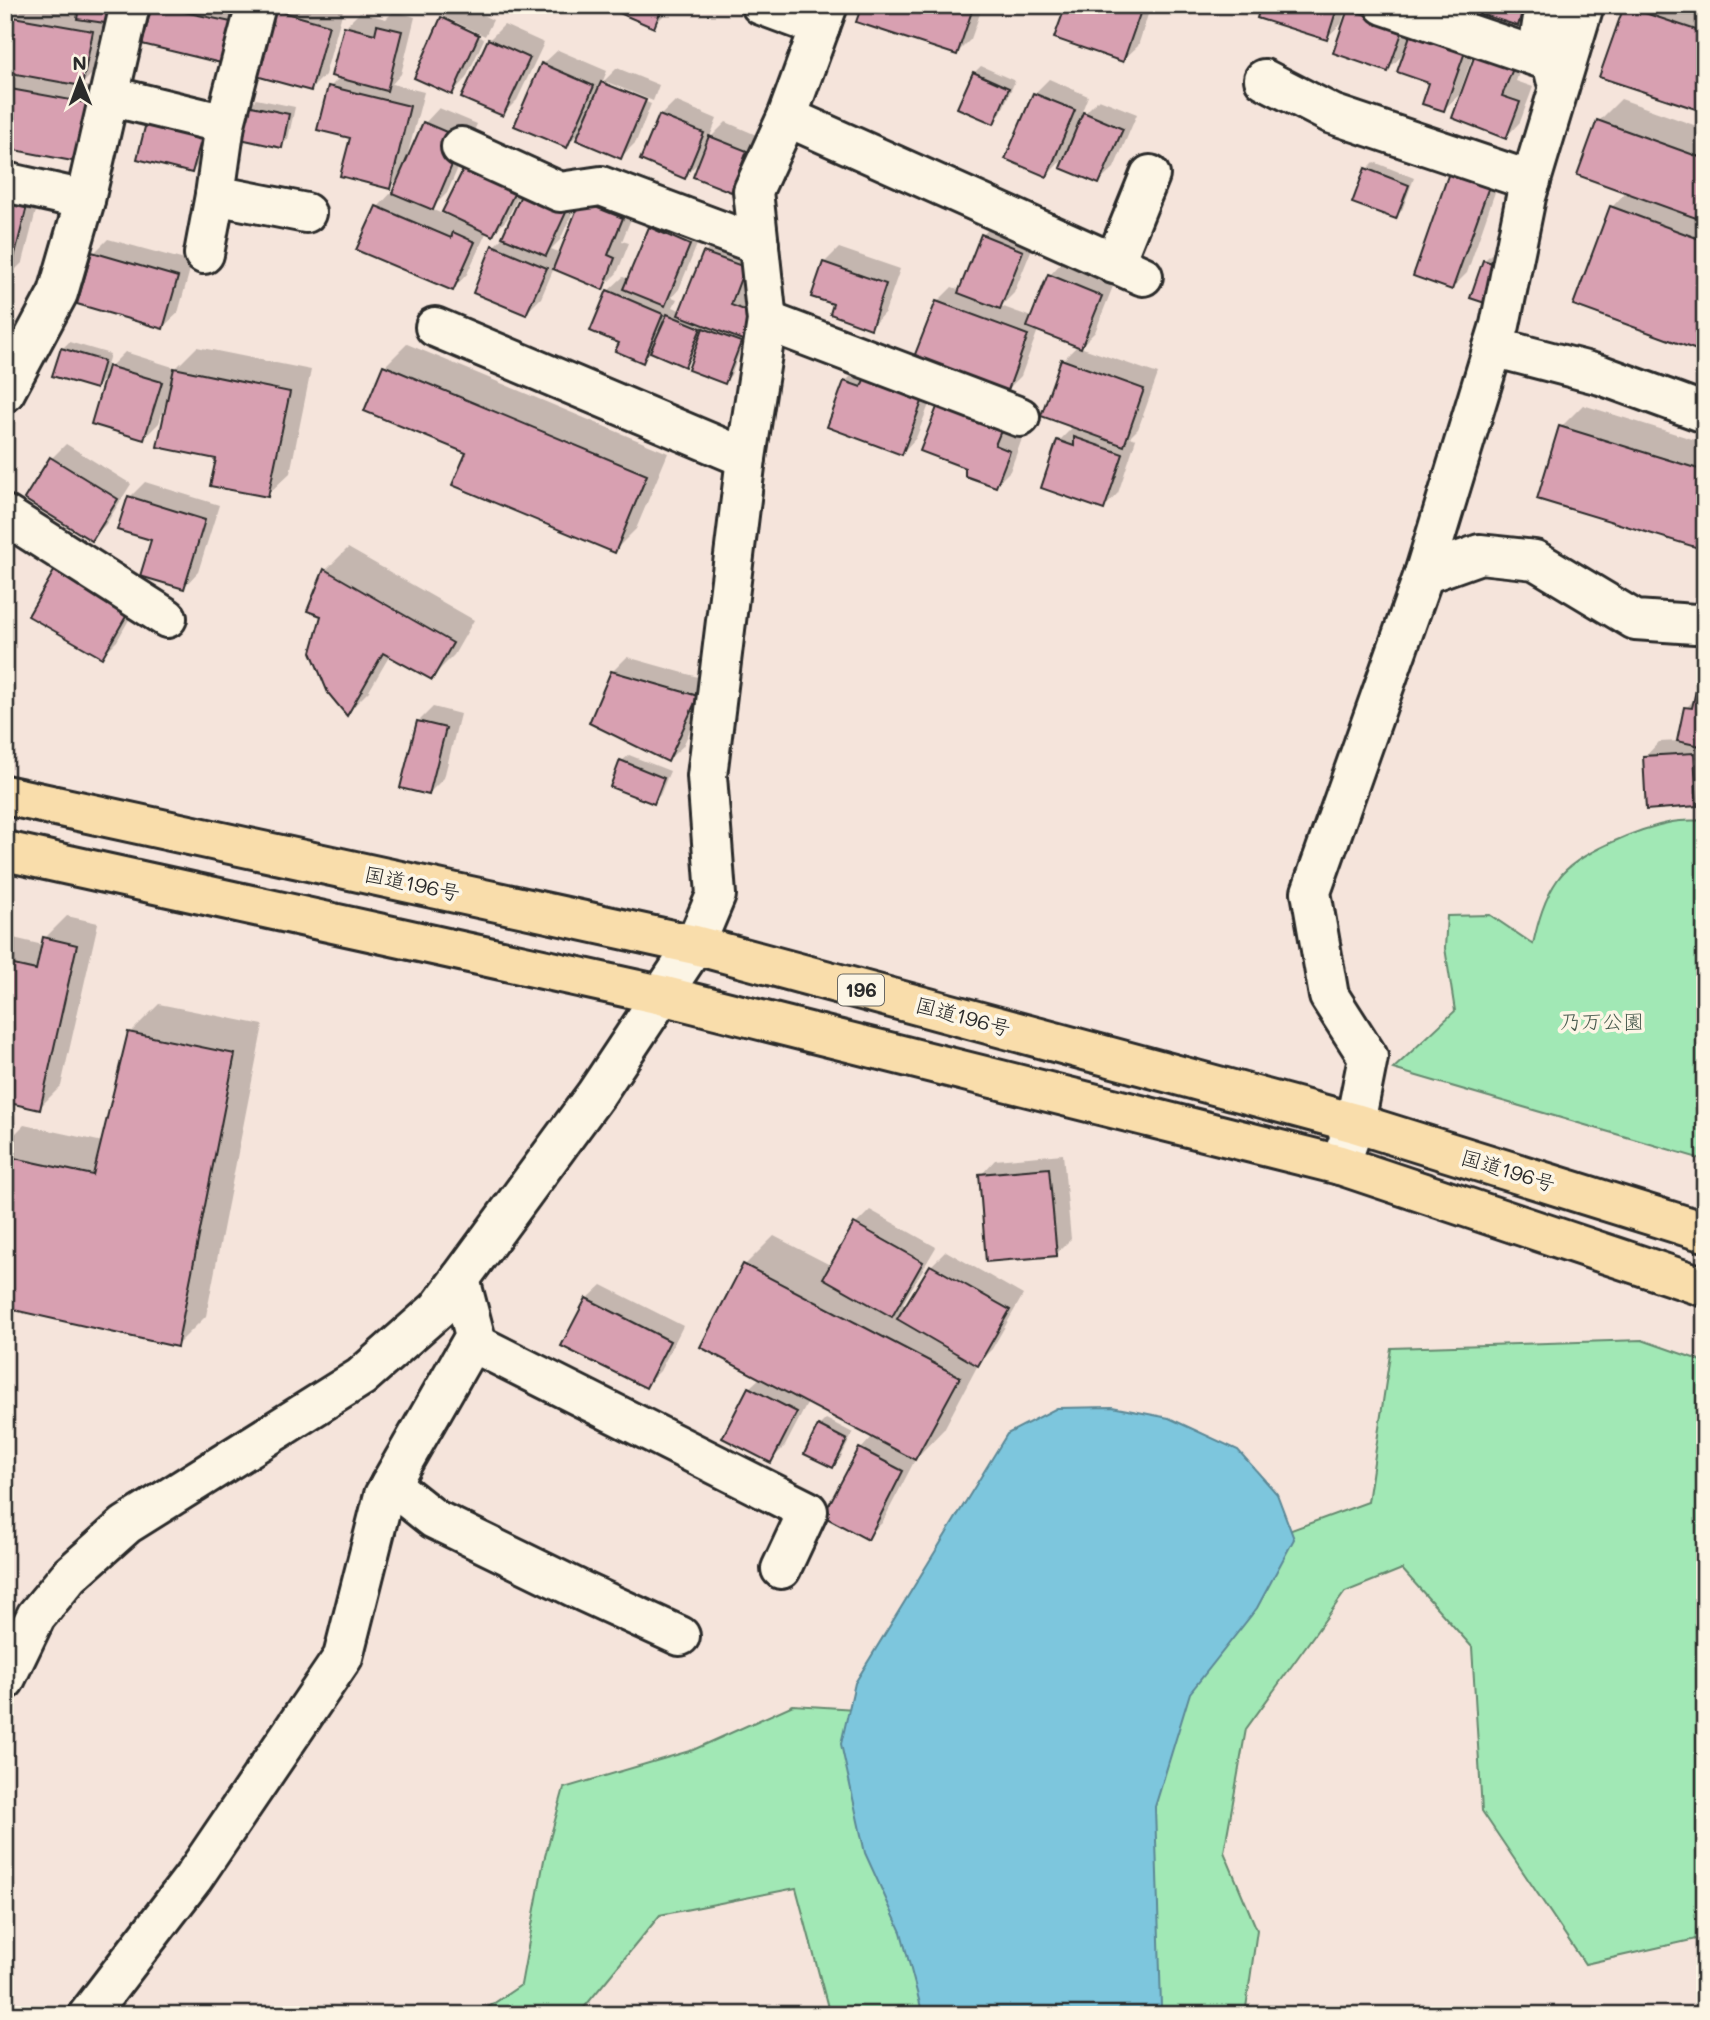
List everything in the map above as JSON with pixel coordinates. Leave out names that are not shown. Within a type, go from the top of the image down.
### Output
[{"type":"highway","name":"国道196号","points":[[5,795],[695,945],[1356,1123],[1705,1232]]},
{"type":"highway","points":[[5,851],[662,995],[1340,1165],[1705,1287]]},
{"type":"street","points":[[5,392],[58,293],[85,200],[130,5]]},
{"type":"street","points":[[204,254],[225,124],[256,5]]},
{"type":"street","points":[[5,1680],[36,1616],[70,1575],[126,1525],[361,1377],[438,1309],[596,1094],[695,945],[716,895],[707,776],[746,458],[767,321],[753,191],[787,117],[824,16],[761,5]]},
{"type":"street","points":[[1384,5],[1555,76]]},
{"type":"street","points":[[1545,5],[1539,43],[1555,76]]},
{"type":"street","points":[[1340,1165],[1356,1123],[1368,1056],[1329,996],[1311,892],[1424,574],[1493,347],[1555,76],[1584,5]]},
{"type":"street","points":[[1264,79],[1332,114],[1531,181]]},
{"type":"street","points":[[110,96],[225,124]]},
{"type":"street","points":[[787,117],[1129,270],[1150,175]]},
{"type":"street","points":[[461,147],[560,192],[601,186],[759,245]]},
{"type":"street","points":[[5,182],[85,200]]},
{"type":"street","points":[[215,195],[306,213]]},
{"type":"street","points":[[767,321],[1020,416]]},
{"type":"street","points":[[435,327],[746,458]]},
{"type":"street","points":[[1493,347],[1601,375],[1705,413]]},
{"type":"street","points":[[5,515],[167,618]]},
{"type":"street","points":[[1424,574],[1480,554],[1535,560],[1635,620],[1695,624],[1705,622]]},
{"type":"street","points":[[88,2015],[193,1878],[344,1657],[384,1495],[475,1336],[460,1279]]},
{"type":"street","points":[[472,1342],[808,1511],[781,1569]]},
{"type":"street","points":[[390,1484],[434,1519],[680,1636]]},
{"type":"green space","name":"乃万公園","points":[[1705,820],[1705,1160],[1393,1069],[1455,1011],[1445,948],[1447,916],[1490,915],[1533,944],[1549,894],[1558,879],[1579,860],[1610,843],[1644,830],[1672,822]]},
{"type":"green space","points":[[1642,1340],[1705,1362],[1705,1937],[1585,1964],[1482,1811],[1472,1647],[1402,1569],[1345,1592],[1246,1729],[1224,1852],[1257,1930],[1245,2015],[830,2015],[796,1888],[660,1915],[578,2015],[477,2015],[521,1985],[544,1860],[564,1788],[693,1750],[793,1705],[934,1714],[1215,1558],[1368,1502],[1391,1348]]},
{"type":"water","points":[[1112,1407],[1169,1418],[1238,1450],[1277,1494],[1294,1539],[1257,1608],[1190,1693],[1155,1807],[1161,2006],[1158,2015],[923,2015],[901,1932],[865,1853],[841,1744],[855,1683],[1007,1434],[1057,1408]]},
{"type":"building","points":[[57,5],[115,5],[112,24],[77,19],[79,8]]},
{"type":"building","points":[[152,5],[231,22],[221,63],[142,44]]},
{"type":"building","points":[[196,5],[240,5],[238,15]]},
{"type":"building","points":[[601,5],[663,5],[654,28]]},
{"type":"building","points":[[862,5],[965,5],[973,8],[957,55],[856,22]]},
{"type":"building","points":[[1066,5],[1143,5],[1123,62],[1054,38]]},
{"type":"building","points":[[1166,5],[1192,5],[1189,14]]},
{"type":"building","points":[[1261,5],[1338,5],[1327,40],[1257,18]]},
{"type":"building","points":[[1453,5],[1524,5],[1518,26]]},
{"type":"building","points":[[1624,6],[1705,33],[1705,112],[1599,77]]},
{"type":"building","points":[[1348,9],[1404,27],[1388,72],[1333,53]]},
{"type":"building","points":[[275,10],[329,25],[311,91],[256,76]]},
{"type":"building","points":[[13,17],[93,31],[82,86],[5,72]]},
{"type":"building","points":[[441,17],[479,35],[452,95],[414,78]]},
{"type":"building","points":[[377,25],[402,31],[387,91],[331,76],[344,26],[375,34]]},
{"type":"building","points":[[1412,30],[1466,49],[1444,111],[1422,104],[1429,83],[1397,72]]},
{"type":"building","points":[[488,39],[530,58],[503,116],[461,98]]},
{"type":"building","points":[[1476,52],[1514,66],[1502,96],[1520,102],[1506,139],[1452,118]]},
{"type":"building","points":[[541,63],[594,86],[567,148],[514,126]]},
{"type":"building","points":[[973,72],[1009,88],[994,124],[957,108]]},
{"type":"building","points":[[601,82],[646,100],[621,159],[576,140]]},
{"type":"building","points":[[328,86],[410,106],[390,189],[340,176],[350,138],[317,130]]},
{"type":"building","points":[[5,88],[93,104],[83,163],[9,149],[12,135],[5,134]]},
{"type":"building","points":[[1033,93],[1075,110],[1047,177],[1005,159]]},
{"type":"building","points":[[247,105],[289,114],[282,148],[240,139]]},
{"type":"building","points":[[149,111],[205,126],[192,173],[137,159]]},
{"type":"building","points":[[1083,112],[1123,129],[1099,184],[1060,168]]},
{"type":"building","points":[[659,115],[704,133],[685,179],[640,160]]},
{"type":"building","points":[[1597,120],[1705,159],[1705,193],[1696,218],[1577,175]]},
{"type":"building","points":[[423,122],[463,139],[433,210],[392,193]]},
{"type":"building","points":[[709,136],[747,151],[731,192],[693,177]]},
{"type":"building","points":[[1452,164],[1492,178],[1452,290],[1413,276]]},
{"type":"building","points":[[465,166],[517,188],[493,236],[442,212]]},
{"type":"building","points":[[1365,168],[1409,185],[1396,219],[1352,203]]},
{"type":"building","points":[[525,186],[569,206],[546,256],[502,237]]},
{"type":"building","points":[[5,200],[27,206],[9,278],[5,277]]},
{"type":"building","points":[[580,201],[623,218],[608,255],[615,258],[603,290],[553,269]]},
{"type":"building","points":[[376,206],[451,238],[453,232],[475,242],[453,291],[356,250]]},
{"type":"building","points":[[1610,206],[1705,241],[1705,353],[1573,305]]},
{"type":"building","points":[[649,227],[690,245],[665,306],[623,289]]},
{"type":"building","points":[[981,234],[1023,251],[1000,309],[958,293]]},
{"type":"building","points":[[492,245],[547,268],[526,315],[473,293]]},
{"type":"building","points":[[92,252],[178,277],[163,329],[77,304]]},
{"type":"building","points":[[703,252],[745,267],[731,305],[755,314],[745,341],[678,315]]},
{"type":"building","points":[[1483,260],[1507,268],[1494,306],[1470,298]]},
{"type":"building","points":[[823,262],[886,284],[871,329],[830,314],[833,304],[811,297]]},
{"type":"building","points":[[1048,274],[1102,296],[1081,348],[1027,327]]},
{"type":"building","points":[[607,290],[663,314],[643,363],[615,351],[619,343],[590,331]]},
{"type":"building","points":[[936,301],[1028,335],[1007,393],[914,357]]},
{"type":"building","points":[[667,314],[701,328],[685,367],[650,352]]},
{"type":"building","points":[[703,328],[741,342],[725,384],[688,370]]},
{"type":"building","points":[[61,348],[104,361],[96,389],[52,376]]},
{"type":"building","points":[[1061,359],[1144,389],[1124,446],[1041,416]]},
{"type":"building","points":[[383,365],[647,475],[615,553],[452,485],[466,453],[364,411]]},
{"type":"building","points":[[108,366],[162,382],[144,440],[91,424]]},
{"type":"building","points":[[174,368],[290,392],[268,497],[210,486],[216,459],[157,447]]},
{"type":"building","points":[[865,377],[923,399],[902,455],[827,427],[844,381],[861,387]]},
{"type":"building","points":[[939,402],[1003,426],[995,445],[1010,451],[996,487],[965,476],[965,468],[920,451]]},
{"type":"building","points":[[1559,426],[1705,471],[1705,550],[1537,499]]},
{"type":"building","points":[[1074,437],[1123,454],[1104,510],[1041,488],[1057,440],[1074,446]]},
{"type":"building","points":[[50,457],[118,499],[92,541],[24,499]]},
{"type":"building","points":[[128,496],[205,520],[184,589],[140,576],[151,540],[117,530]]},
{"type":"building","points":[[324,569],[453,643],[432,680],[383,653],[347,716],[328,693],[311,652],[321,616],[307,611]]},
{"type":"building","points":[[54,571],[128,613],[102,658],[28,616]]},
{"type":"building","points":[[611,671],[698,696],[668,762],[589,723]]},
{"type":"building","points":[[1700,673],[1705,674],[1705,747],[1677,741],[1684,707],[1692,708]]},
{"type":"building","points":[[417,721],[446,728],[429,795],[400,788]]},
{"type":"building","points":[[1694,753],[1697,806],[1646,810],[1643,756]]},
{"type":"building","points":[[620,760],[664,778],[654,804],[610,787]]},
{"type":"building","points":[[43,937],[77,945],[40,1110],[5,1102],[5,963],[36,970]]},
{"type":"building","points":[[128,1032],[235,1054],[177,1347],[5,1308],[5,1156],[93,1175]]},
{"type":"building","points":[[1049,1168],[1057,1256],[986,1262],[979,1174]]},
{"type":"building","points":[[854,1223],[923,1262],[892,1317],[823,1278]]},
{"type":"building","points":[[743,1264],[960,1377],[915,1460],[700,1347]]},
{"type":"building","points":[[930,1265],[1010,1310],[978,1366],[897,1319]]},
{"type":"building","points":[[586,1298],[670,1341],[646,1388],[561,1346]]},
{"type":"building","points":[[748,1387],[797,1412],[771,1463],[722,1438]]},
{"type":"building","points":[[818,1425],[847,1440],[833,1468],[804,1454]]},
{"type":"building","points":[[859,1448],[903,1471],[868,1540],[823,1516]]}]
